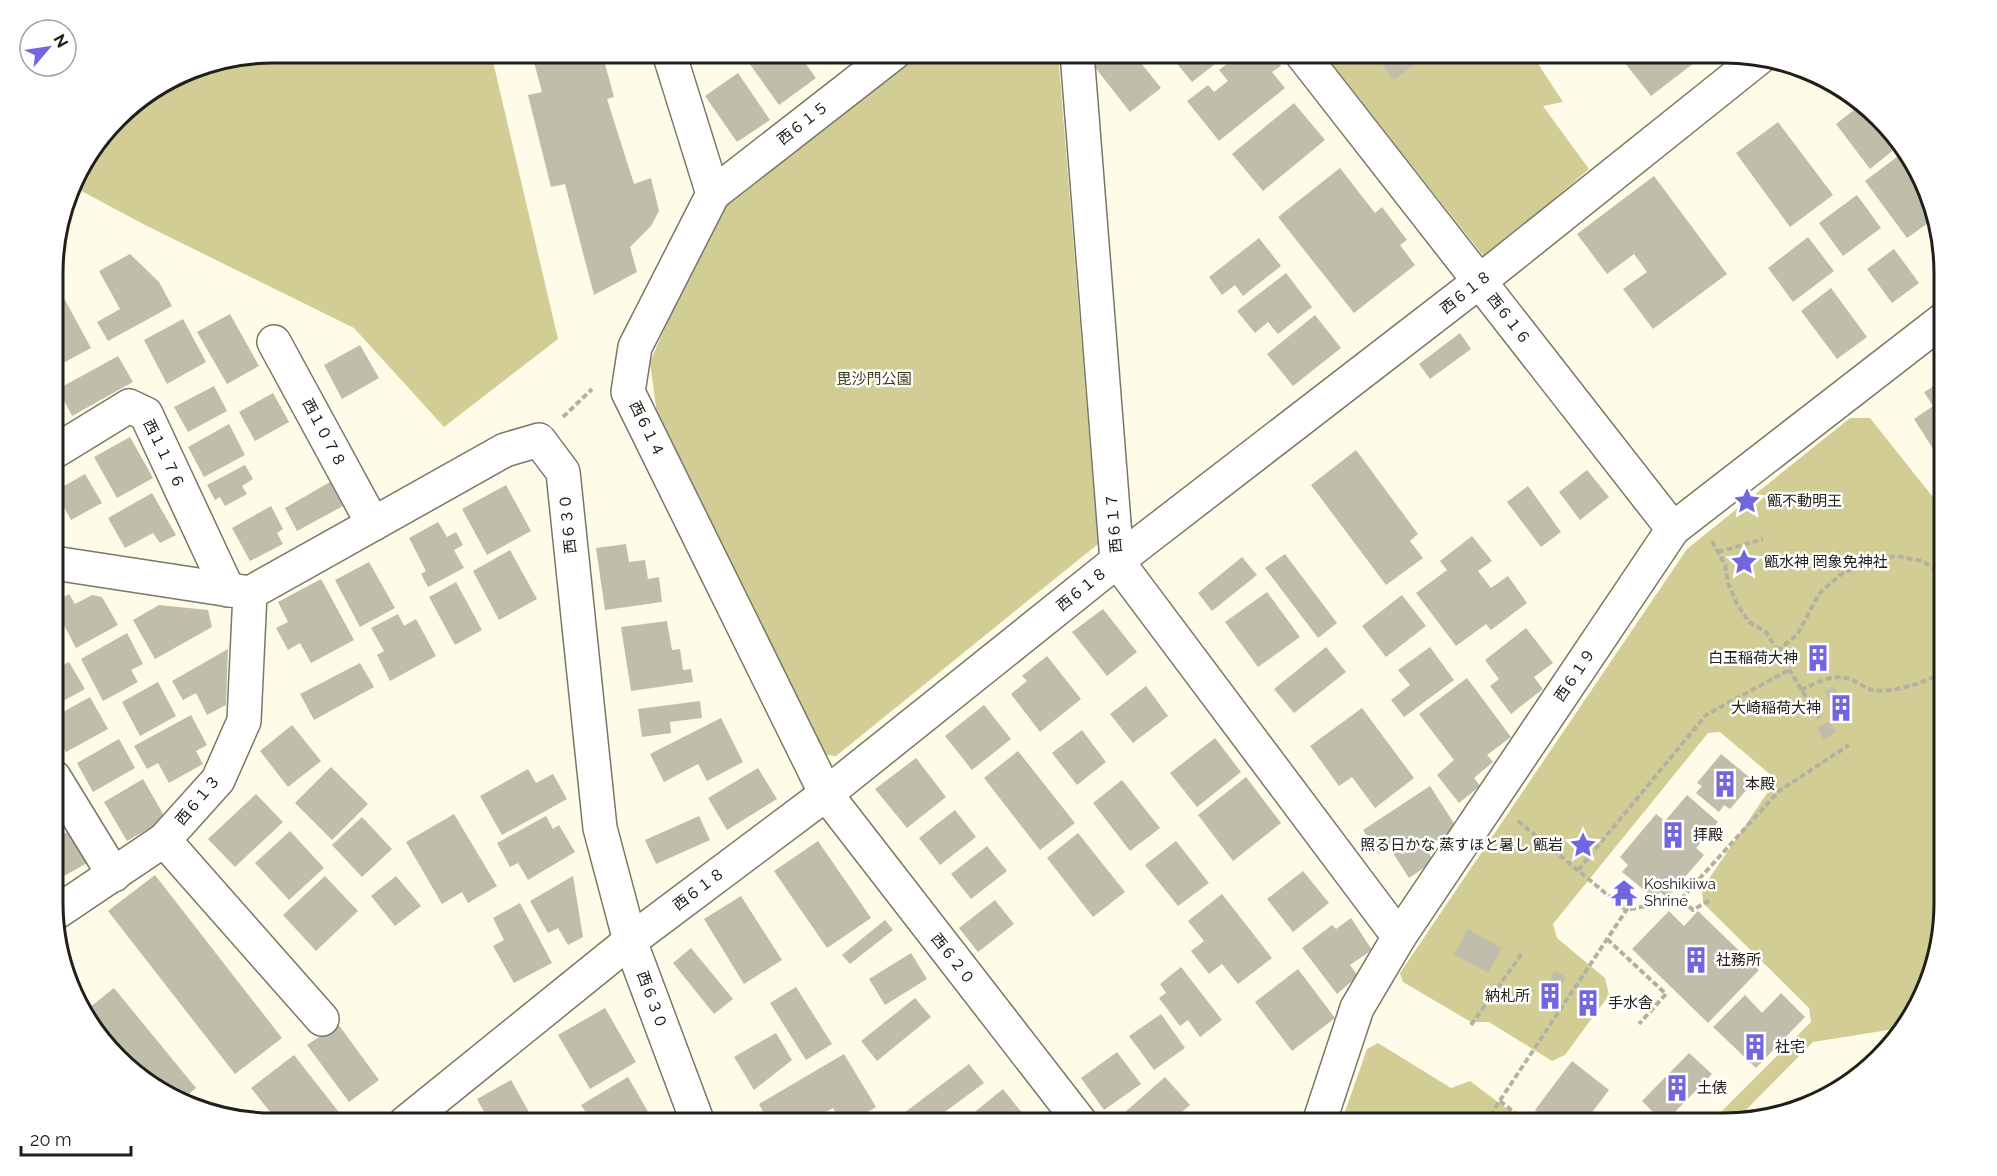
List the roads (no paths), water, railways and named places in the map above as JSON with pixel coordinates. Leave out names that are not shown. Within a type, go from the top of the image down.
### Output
[{"type":"street","points":[[672,63],[713,194]]},
{"type":"street","name":"西６１５","points":[[713,194],[880,63]]},
{"type":"street","name":"西６１７","points":[[1078,63],[1117,561],[1399,937]]},
{"type":"street","name":"西６１６","points":[[1310,63],[1480,281],[1684,521]]},
{"type":"street","name":"西６１８","points":[[419,1113],[630,941],[826,794],[1117,561],[1480,281],[1750,65]]},
{"type":"street","name":"西６１４","points":[[713,194],[635,347],[628,392],[826,794]]},
{"type":"street","name":"西６１９","points":[[1322,1113],[1357,1008],[1399,937],[1684,521],[1934,327]]},
{"type":"street","name":"西１０７８","points":[[274,342],[373,524]]},
{"type":"street","name":"西１１７６","points":[[63,446],[129,406],[146,414],[239,591]]},
{"type":"street","name":"西６３０","points":[[373,524],[505,450],[539,441],[563,472],[600,828],[630,941],[694,1113]]},
{"type":"street","points":[[63,564],[239,591],[373,524]]},
{"type":"street","name":"西６１３","points":[[63,908],[164,840],[218,780],[244,721],[239,591]]},
{"type":"street","points":[[63,792],[114,875]]},
{"type":"street","name":"西６２０","points":[[826,794],[1073,1113]]},
{"type":"street","points":[[164,840],[322,1020]]},
{"type":"place","name":"甑不動明王","points":[[1747,501]]},
{"type":"place","name":"甑水神 罔象免神社","points":[[1744,562]]},
{"type":"place","name":"白玉稲荷大神","points":[[1818,658]]},
{"type":"place","name":"大崎稲荷大神","points":[[1841,708]]},
{"type":"place","name":"本殿","points":[[1725,784]]},
{"type":"place","name":"拝殿","points":[[1673,835]]},
{"type":"place","name":"照る日かな 蒸すほと暑し 甑岩","points":[[1583,845]]},
{"type":"place","name":"Koshikiiwa Shrine","points":[[1624,893]]},
{"type":"place","name":"社務所","points":[[1696,960]]},
{"type":"place","name":"納札所","points":[[1550,996]]},
{"type":"place","name":"手水舎","points":[[1588,1003]]},
{"type":"place","name":"社宅","points":[[1755,1047]]},
{"type":"place","name":"土俵","points":[[1677,1088]]},
{"type":"park label","name":"毘沙門公園","points":[[874,379]]}]
